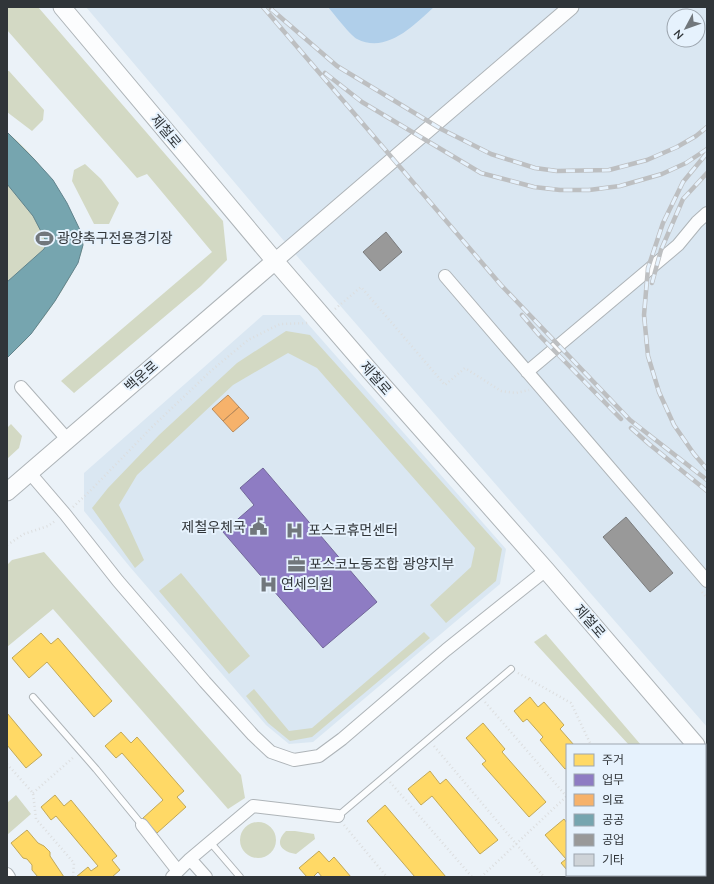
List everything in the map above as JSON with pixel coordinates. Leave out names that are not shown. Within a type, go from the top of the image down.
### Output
[{"type":"main road","name":"제철로","points":[[62,7],[275,261],[546,570],[695,744]]},
{"type":"main road","name":"백운로","points":[[7,492],[275,261]]},
{"type":"street","points":[[275,261],[571,7]]},
{"type":"street","points":[[527,372],[678,245],[697,222],[707,213]]},
{"type":"street","points":[[445,276],[527,372],[702,584]]},
{"type":"street","points":[[21,386],[67,439]]},
{"type":"street","points":[[29,472],[65,514],[118,581],[253,735],[271,752],[294,760],[319,756],[446,650],[546,570]]},
{"type":"street","points":[[142,825],[178,875],[190,859],[253,806],[338,816]]},
{"type":"street","points":[[190,859],[206,877]]},
{"type":"lane","points":[[338,816],[511,669]]},
{"type":"lane","points":[[33,697],[81,751],[142,825]]},
{"type":"lane","points":[[210,842],[240,877]]},
{"type":"path","points":[[7,545],[24,534],[48,526],[65,514],[94,488],[164,415],[212,370],[248,340],[280,324],[320,323],[361,287],[445,385],[465,368],[501,391],[516,393],[536,388]]},
{"type":"path","points":[[702,584],[707,598]]},
{"type":"path","points":[[511,669],[571,703],[591,744]]},
{"type":"path","points":[[479,696],[566,795]]},
{"type":"path","points":[[428,740],[544,877]]},
{"type":"path","points":[[33,793],[81,751]]},
{"type":"path","points":[[7,764],[33,793],[36,819],[74,863],[73,877]]},
{"type":"path","points":[[385,776],[472,877]]},
{"type":"path","points":[[481,877],[566,797]]},
{"type":"path","points":[[338,816],[387,877]]},
{"type":"shaded area","points":[[86,7],[707,7],[707,727],[290,248]]},
{"type":"shaded area","name":"포스코휴먼센터","points":[[263,315],[300,315],[506,549],[500,584],[313,742],[289,744],[266,725],[130,567],[84,511],[84,473]]},
{"type":"green space","points":[[7,7],[38,7],[223,221],[227,260],[201,286],[74,393],[61,381],[212,252],[147,174],[137,178],[7,30]]},
{"type":"green space","points":[[7,71],[9,71],[44,110],[43,120],[32,131],[7,112]]},
{"type":"green space","name":"광양축구전용경기장","points":[[7,132],[28,151],[62,196],[77,223],[83,240],[83,246],[76,266],[53,304],[28,337],[7,358]]},
{"type":"green space","points":[[85,164],[101,179],[119,203],[109,224],[94,224],[72,181],[74,170]]},
{"type":"green space","points":[[286,331],[310,335],[502,549],[496,581],[446,623],[430,605],[471,567],[475,548],[317,368],[288,353],[233,385],[137,475],[119,505],[144,560],[135,568],[92,508],[108,488],[159,435],[237,363]]},
{"type":"green space","points":[[11,424],[22,436],[19,448],[7,459],[7,428]]},
{"type":"green space","points":[[44,552],[241,775],[245,798],[228,809],[53,609],[7,647],[7,565],[12,560]]},
{"type":"green space","points":[[181,573],[250,656],[229,674],[159,591]]},
{"type":"green space","points":[[424,632],[430,638],[312,737],[290,741],[268,723],[246,696],[254,689],[289,731],[312,728]]},
{"type":"green space","points":[[546,634],[640,744],[628,744],[534,642]]},
{"type":"green space","points":[[16,795],[31,814],[7,835],[7,803]]},
{"type":"green space","points":[[262,822],[271,827],[275,833],[275,847],[271,853],[262,858],[254,858],[245,853],[241,847],[240,836],[245,827],[251,823]]},
{"type":"green space","points":[[286,831],[314,834],[315,839],[296,854],[291,853],[283,849],[280,843],[282,835]]},
{"type":"water","points":[[328,7],[434,7],[418,22],[399,35],[379,43],[368,43],[354,37]]},
{"type":"building: 주거","points":[[41,633],[51,644],[58,638],[112,701],[94,717],[47,662],[29,678],[12,658]]},
{"type":"building: 주거","points":[[530,697],[538,707],[544,702],[564,725],[560,729],[573,744],[566,744],[566,768],[540,740],[543,737],[527,719],[523,722],[514,711]]},
{"type":"building: 주거","points":[[7,713],[42,755],[26,768],[7,745]]},
{"type":"building: 주거","points":[[483,723],[505,749],[502,752],[546,802],[529,817],[482,764],[486,761],[466,738]]},
{"type":"building: 주거","points":[[121,732],[131,743],[137,737],[184,791],[177,797],[186,807],[157,833],[143,818],[163,800],[122,753],[116,758],[105,746]]},
{"type":"building: 주거","points":[[430,771],[440,784],[446,779],[498,840],[480,854],[432,796],[421,805],[408,789]]},
{"type":"building: 주거","points":[[55,795],[64,806],[71,800],[117,856],[112,860],[120,870],[112,877],[76,877],[88,867],[91,871],[98,866],[56,816],[51,820],[41,807]]},
{"type":"building: 주거","points":[[385,805],[446,877],[415,877],[367,821]]},
{"type":"building: 주거","points":[[564,819],[566,822],[566,859],[545,835]]},
{"type":"building: 주거","points":[[27,830],[38,843],[50,852],[50,856],[64,877],[38,877],[32,870],[32,865],[27,859],[23,858],[11,843]]},
{"type":"building: 주거","points":[[319,851],[329,862],[334,857],[351,877],[322,877],[318,872],[313,877],[307,877],[299,868]]},
{"type":"building: 주거","points":[[566,859],[566,869],[561,863]]},
{"type":"building: 주거","points":[[572,876],[604,877],[573,877]]},
{"type":"building: 주거","points":[[620,876],[638,876],[637,877]]},
{"type":"building: 업무","points":[[263,468],[377,602],[323,648],[223,532],[254,505],[240,488]]},
{"type":"building: 의료","points":[[228,395],[239,407],[223,421],[212,409]]},
{"type":"building: 의료","points":[[239,407],[249,418],[233,432],[223,421]]},
{"type":"building: 공공","name":"광양축구전용경기장","points":[[7,132],[53,180],[67,203],[80,230],[83,245],[78,263],[55,301],[31,334],[7,358],[7,282],[44,249],[47,243],[33,216],[7,184]]},
{"type":"building: 공업","points":[[386,232],[402,252],[380,271],[363,252]]},
{"type":"building: 공업","points":[[626,517],[673,573],[650,592],[603,537]]},
{"type":"building: 기타","points":[[114,233],[118,233],[120,237],[118,241],[114,241],[112,239],[112,235]]},
{"type":"railway","points":[[263,7],[501,285],[630,420],[707,480]]},
{"type":"railway","points":[[271,9],[337,66],[441,129],[491,154],[535,168],[557,171],[609,170],[647,160],[677,147],[696,136],[707,127]]},
{"type":"railway","points":[[325,73],[362,102],[481,173],[534,187],[560,190],[589,190],[620,186],[662,174],[686,163],[707,149]]},
{"type":"railway","points":[[707,153],[683,182],[663,223],[648,268],[644,315],[648,356],[659,392],[674,425],[694,454],[707,469]]},
{"type":"railway","points":[[652,283],[661,250],[683,199],[707,173]]},
{"type":"railway","points":[[522,315],[539,335],[621,419]]},
{"type":"railway","points":[[631,428],[707,491]]},
{"type":"place","name":"광양축구전용경기장","points":[[44,238]]},
{"type":"place","name":"제철우체국","points":[[259,527]]},
{"type":"place","name":"포스코휴먼센터","points":[[295,530]]},
{"type":"place","name":"포스코노동조합 광양지부","points":[[296,564]]},
{"type":"place","name":"연세의원","points":[[268,584]]}]
